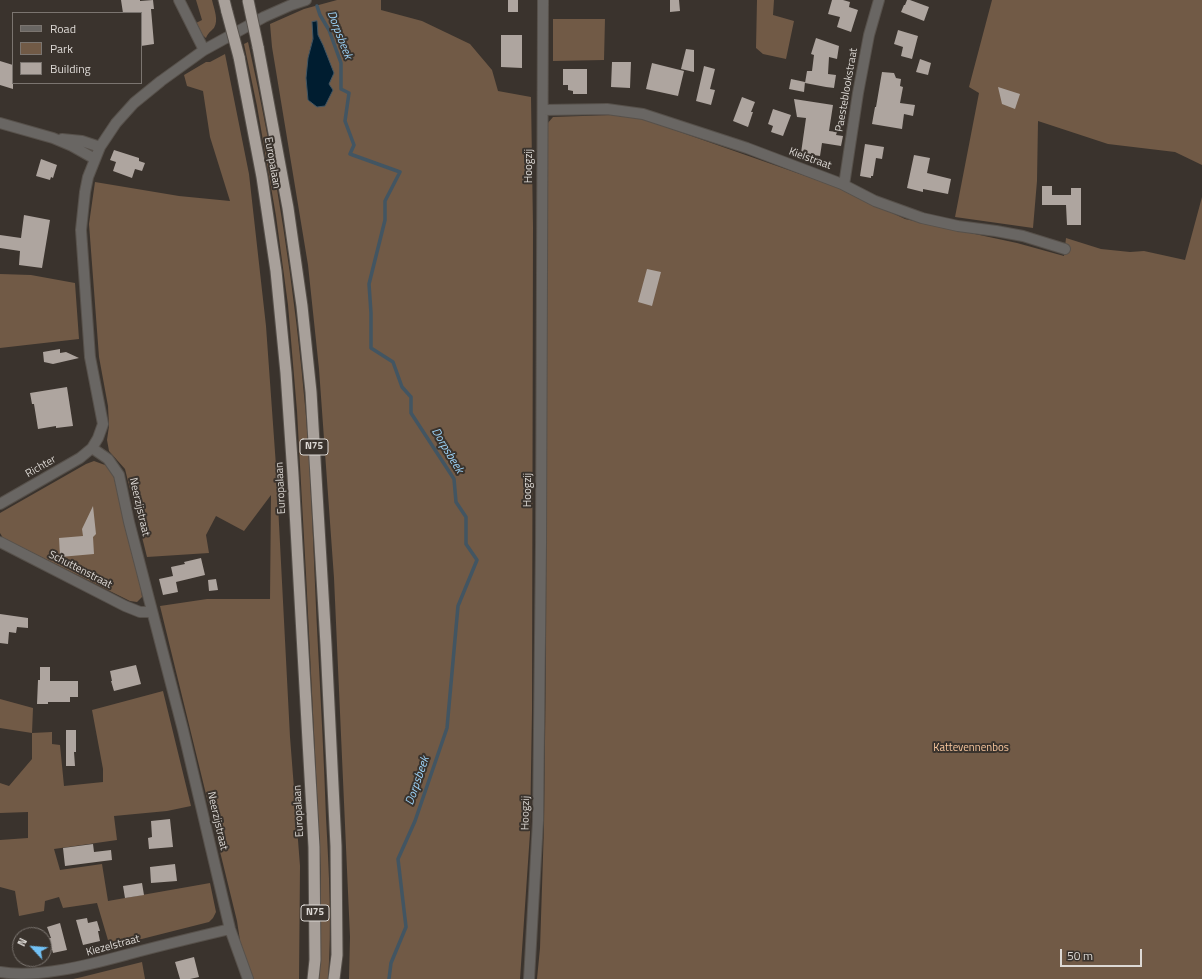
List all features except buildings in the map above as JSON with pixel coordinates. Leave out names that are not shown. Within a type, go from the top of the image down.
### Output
[{"type":"highway","name":"Europalaan","points":[[224,0],[239,57],[264,185],[276,271],[286,373],[314,847],[315,960],[313,979]]},
{"type":"highway","name":"Europalaan","points":[[248,0],[288,208],[302,306],[310,392],[326,645],[336,846],[337,955],[334,979]]},
{"type":"street","points":[[179,0],[204,50]]},
{"type":"street","points":[[92,448],[98,438],[103,424],[90,357],[82,230],[85,192],[88,177],[100,147],[116,124],[134,103],[161,81],[204,50],[290,2],[306,0]]},
{"type":"street","name":"Hoogzij","points":[[529,979],[538,821],[541,544],[541,135],[543,110],[543,0]]},
{"type":"street","name":"Paesteblookstraat","points":[[844,185],[858,92],[869,35],[879,0]]},
{"type":"street","name":"Kielstraat","points":[[543,110],[607,109],[643,114],[751,150],[844,185],[875,201],[922,218],[958,226],[1024,236],[1064,249]]},
{"type":"street","points":[[0,123],[53,138],[72,146],[95,159]]},
{"type":"street","points":[[53,138],[82,141],[100,147]]},
{"type":"street","name":"Richter","points":[[0,504],[80,458],[92,448]]},
{"type":"street","name":"Neerzijstraat","points":[[92,448],[108,459],[119,475],[152,612],[183,730],[230,929],[248,979]]},
{"type":"street","name":"Schuttenstraat","points":[[0,542],[125,606],[140,612],[152,612]]},
{"type":"street","name":"Kiezelstraat","points":[[0,972],[6,974],[35,975],[68,970],[230,929]]},
{"type":"green space","points":[[196,0],[212,0],[215,11],[216,22],[214,28],[206,38],[200,33],[194,24],[202,20]]},
{"type":"green space","points":[[337,0],[381,0],[381,10],[422,21],[470,44],[492,70],[498,91],[531,97],[533,227],[532,711],[530,833],[520,979],[349,979],[350,937],[334,578],[319,369],[308,265],[272,47],[270,24],[304,9]],"holes":[[[317,21],[318,35],[328,58],[329,84],[308,58]]]},
{"type":"green space","points":[[757,0],[774,0],[773,15],[794,21],[786,59],[763,54],[756,48]]},
{"type":"green space","points":[[992,0],[1202,0],[1202,165],[1175,152],[1108,144],[1038,121],[1037,181],[1033,228],[955,217],[979,93],[969,87]]},
{"type":"green space","points":[[553,19],[605,19],[604,60],[553,61]]},
{"type":"green space","points":[[248,42],[276,182],[290,275],[306,416],[329,879],[330,939],[328,979],[319,979],[321,872],[297,411],[288,305],[276,216],[257,106],[244,44]]},
{"type":"green space","points":[[225,54],[249,174],[266,326],[276,466],[290,737],[300,866],[299,979],[252,979],[241,947],[237,921],[160,606],[207,599],[270,599],[271,495],[244,531],[216,516],[206,535],[209,553],[147,557],[125,469],[109,451],[107,440],[109,426],[108,406],[99,357],[89,224],[95,182],[179,196],[230,201],[210,137],[203,91],[187,86],[184,75],[206,62],[210,62]]},
{"type":"green space","name":"Kattevennenbos","points":[[611,115],[643,119],[837,187],[905,219],[1017,243],[1064,256],[1066,238],[1101,249],[1130,252],[1144,251],[1185,260],[1202,197],[1202,979],[537,979],[540,948],[544,826],[546,656],[547,124],[553,117]]},
{"type":"green space","points":[[0,274],[31,275],[75,283],[79,339],[0,348]]},
{"type":"green space","points":[[94,461],[105,465],[113,474],[141,589],[142,597],[137,602],[130,601],[3,538],[0,533],[0,513],[86,464]]},
{"type":"green space","points":[[163,691],[191,806],[167,811],[114,816],[117,840],[54,849],[60,870],[102,864],[108,901],[210,883],[216,912],[209,922],[110,947],[97,903],[63,908],[59,897],[45,901],[44,911],[19,916],[15,891],[0,887],[0,840],[28,838],[28,812],[0,813],[0,783],[9,786],[32,759],[32,733],[52,732],[52,744],[60,745],[64,786],[103,782],[103,769],[92,710]]},
{"type":"green space","points":[[0,699],[33,708],[32,733],[0,728]]},
{"type":"green space","points":[[142,962],[145,979],[73,979],[82,977]]},
{"type":"water","points":[[317,21],[318,35],[334,73],[329,84],[333,90],[325,106],[317,107],[308,100],[306,78],[308,58],[313,39],[312,22]]},
{"type":"waterway","name":"Dorpsbeek","points":[[317,6],[320,15],[329,30],[341,63],[341,89],[349,93],[345,121],[354,145],[350,154],[400,172],[385,201],[385,220],[369,284],[371,348],[393,362],[402,387],[411,397],[411,413],[454,479],[456,502],[466,517],[466,544],[477,560],[458,606],[447,728],[415,821],[398,859],[406,927],[391,963],[389,979]]}]
